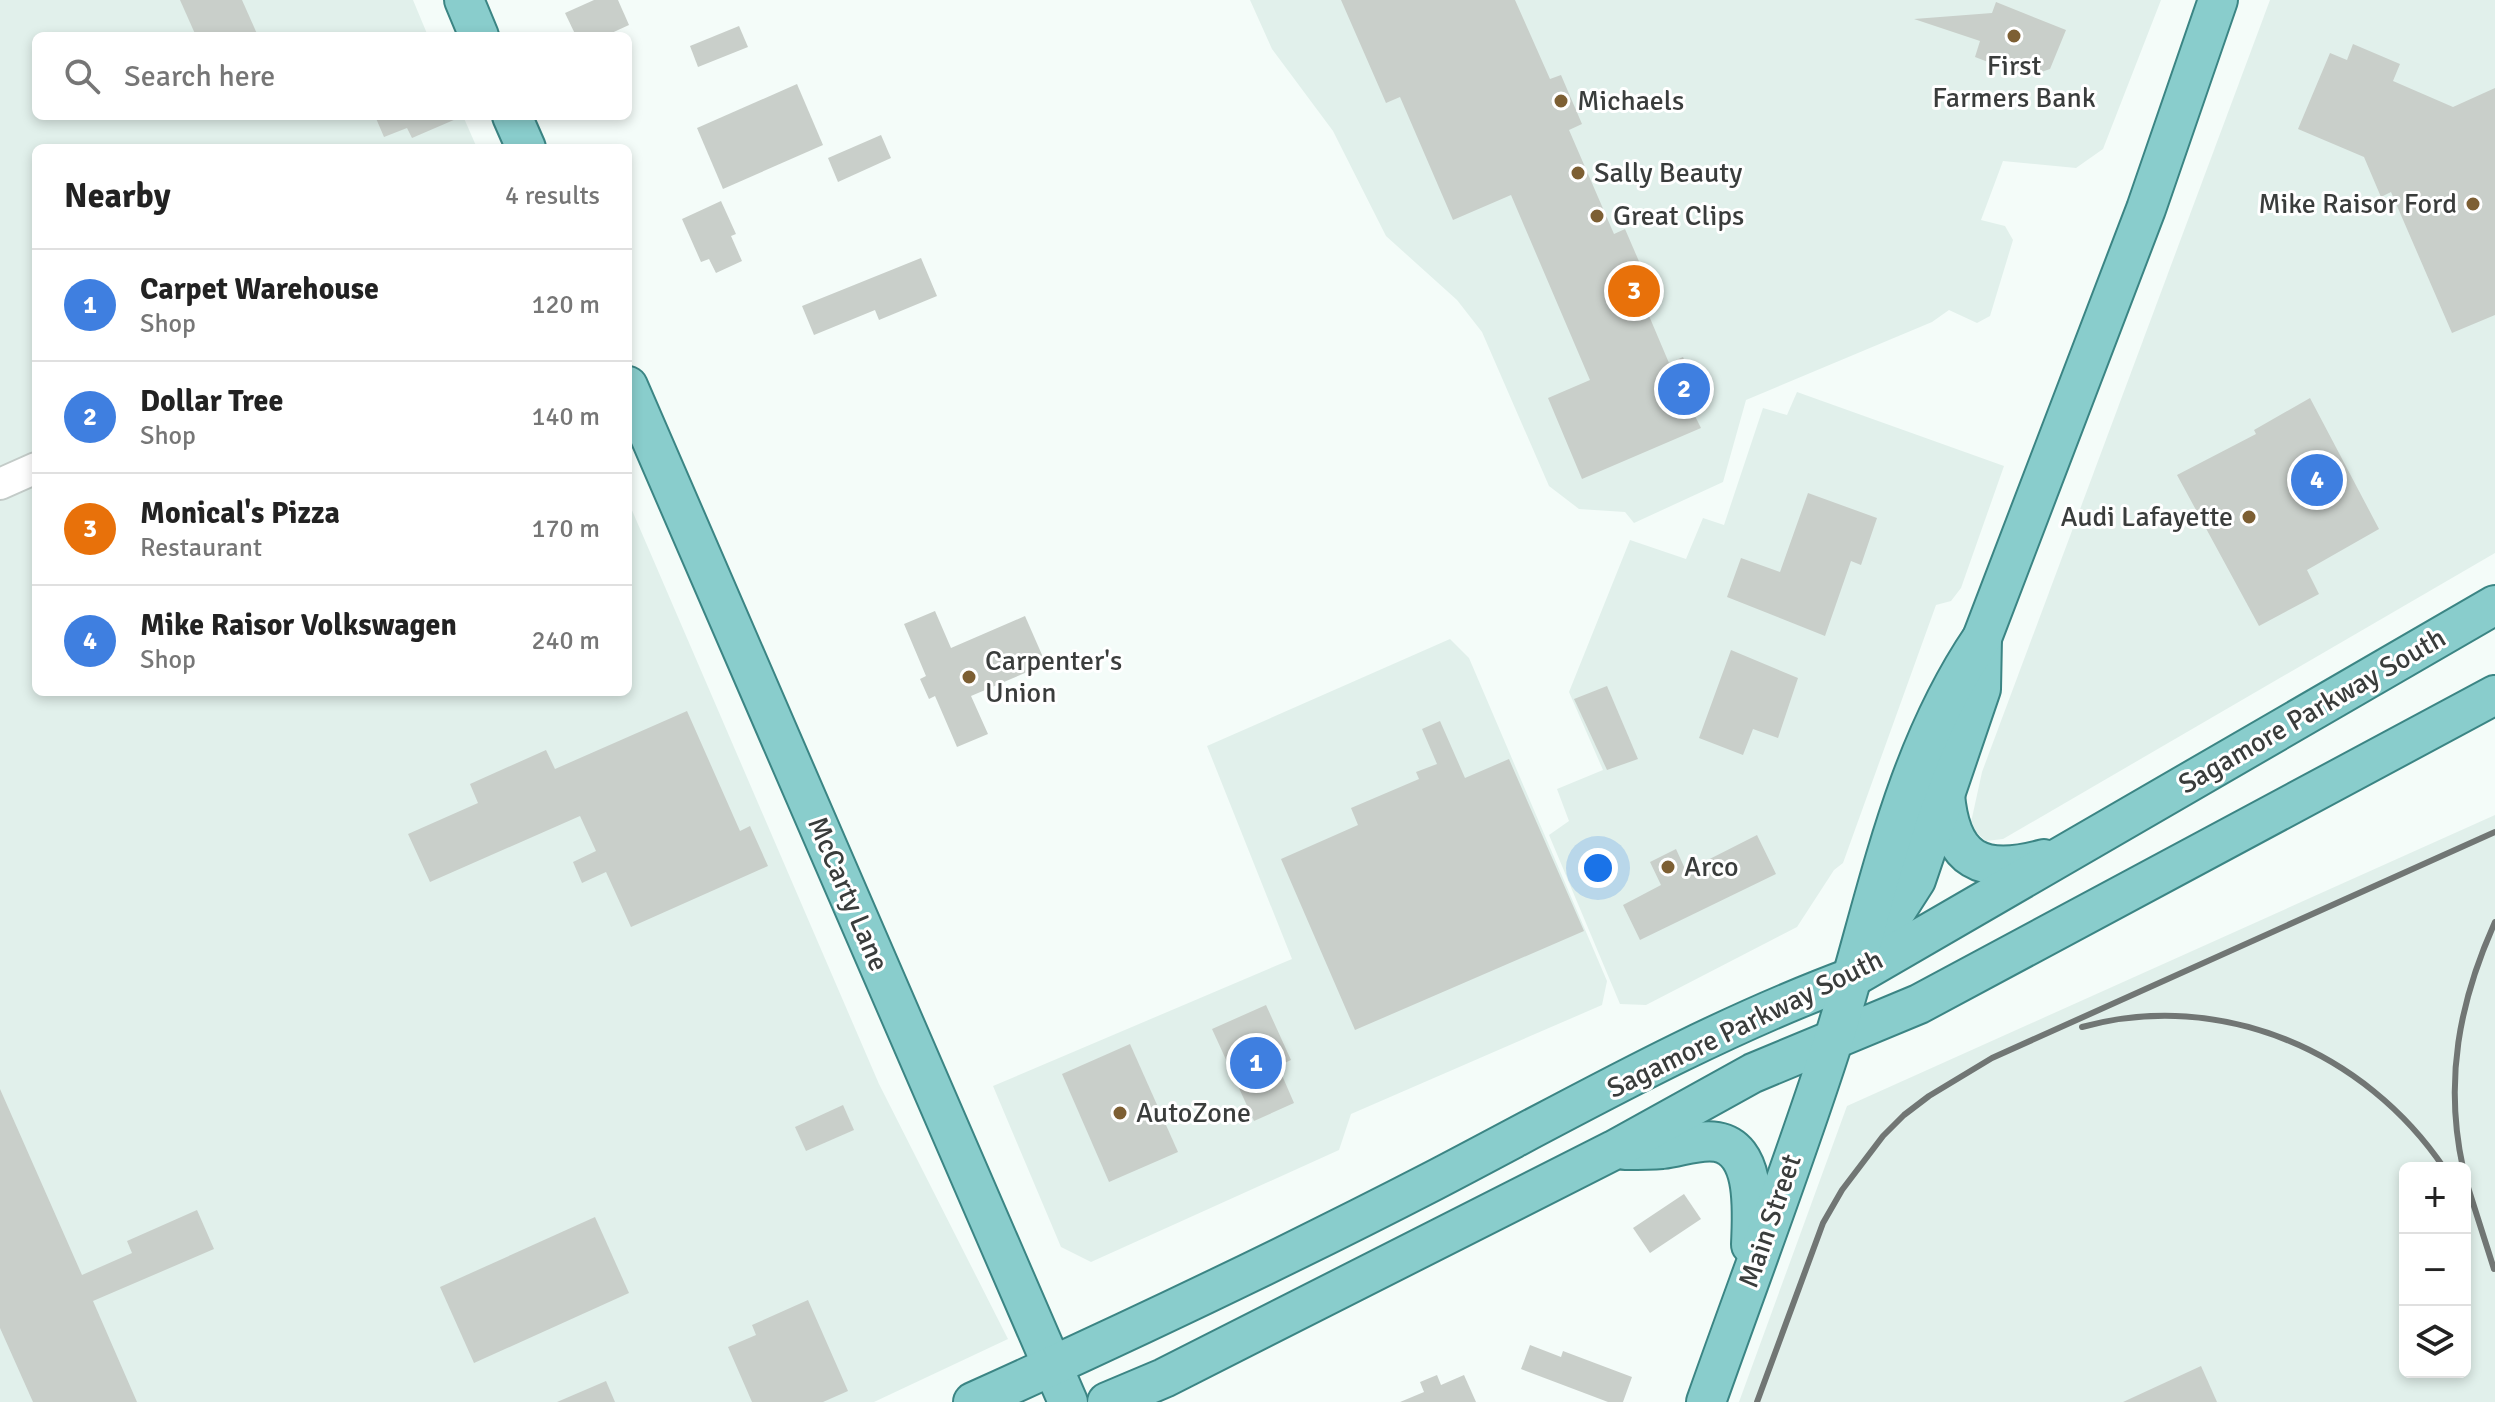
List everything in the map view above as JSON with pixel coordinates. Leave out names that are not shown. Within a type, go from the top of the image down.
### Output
[{"type":"main road","points":[[464,0],[477,32]]},
{"type":"main road","points":[[1853,977],[1885,853],[1934,721],[1954,680],[1982,638],[2146,209],[2218,0]]},
{"type":"main road","points":[[514,120],[524,144]]},
{"type":"main road","name":"McCarty Lane","points":[[632,395],[1068,1402]]},
{"type":"main road","name":"Sagamore Parkway South","points":[[973,1402],[1052,1367],[1416,1189],[1690,1047],[1780,1004],[1853,977],[2495,605]]},
{"type":"main road","points":[[1853,977],[1908,896],[1981,689],[1982,638]]},
{"type":"main road","name":"Sagamore Parkway South","points":[[1107,1402],[1164,1378],[1614,1150],[1753,1073],[1919,1004],[2495,695]]},
{"type":"main road","points":[[1945,794],[1952,837],[1972,860],[1985,865],[2006,866],[2066,853]]},
{"type":"main road","name":"Main Street","points":[[1706,1402],[1853,977]]},
{"type":"main road","points":[[1614,1150],[1663,1149],[1702,1142],[1719,1142],[1732,1148],[1745,1164],[1751,1195],[1749,1282]]},
{"type":"street","points":[[0,484],[32,470]]},
{"type":"shaded area","points":[[0,0],[413,0],[426,32],[32,32],[32,120],[465,120],[475,144],[32,144],[32,696],[632,696],[632,510],[879,1084],[1008,1339],[874,1402],[0,1402]]},
{"type":"shaded area","points":[[1250,0],[2161,0],[2103,149],[2076,168],[2003,161],[1981,220],[2005,226],[2013,240],[1990,316],[1977,323],[1949,310],[1932,322],[1746,400],[1723,482],[1634,523],[1625,512],[1579,509],[1549,486],[1482,332],[1457,300],[1386,236],[1333,131],[1272,49]]},
{"type":"shaded area","points":[[2270,0],[2495,0],[2495,553],[2003,839],[1986,841],[1970,827],[1982,772]]},
{"type":"shaded area","points":[[1797,392],[2004,466],[1961,588],[1951,601],[1936,605],[1843,863],[1834,870],[1797,927],[1646,1005],[1620,1004],[1549,835],[1569,821],[1557,789],[1603,770],[1569,692],[1630,540],[1686,559],[1703,518],[1724,525],[1763,408],[1787,415]]},
{"type":"shaded area","points":[[1450,639],[1469,658],[1607,981],[1602,1005],[1351,1114],[1339,1150],[1091,1262],[1061,1247],[993,1086],[1292,959],[1207,746]]},
{"type":"shaded area","points":[[2495,815],[2495,1402],[1739,1402],[1847,1106]]},
{"type":"building","points":[[180,0],[242,0],[256,32],[194,32]]},
{"type":"building","points":[[594,0],[618,0],[629,25],[614,32],[574,32],[565,13]]},
{"type":"building","points":[[1341,0],[1515,0],[1550,79],[1561,75],[1582,124],[1569,130],[1614,234],[1625,229],[1641,266],[1630,271],[1669,363],[1683,357],[1704,405],[1692,410],[1701,428],[1582,479],[1548,398],[1590,380],[1511,195],[1453,220],[1400,97],[1386,103]]},
{"type":"building","name":"First Farmers Bank","points":[[1996,2],[2066,30],[2050,69],[2027,77],[1975,57],[1980,41],[1914,19],[1992,13]]},
{"type":"building","points":[[739,26],[748,47],[698,67],[690,46]]},
{"type":"building","points":[[2353,44],[2400,64],[2393,81],[2453,107],[2495,88],[2495,315],[2452,333],[2391,192],[2381,197],[2364,157],[2298,129],[2330,53],[2347,60]]},
{"type":"building","points":[[797,84],[823,145],[723,189],[697,128]]},
{"type":"building","points":[[377,120],[454,120],[412,138],[407,128],[384,137]]},
{"type":"building","points":[[881,135],[891,158],[838,182],[828,158]]},
{"type":"building","points":[[721,201],[736,234],[731,236],[742,261],[716,273],[709,259],[701,262],[682,219]]},
{"type":"building","points":[[921,258],[937,296],[879,320],[875,310],[814,335],[802,306]]},
{"type":"building","points":[[2310,398],[2379,529],[2307,570],[2319,594],[2259,626],[2177,475],[2256,434],[2254,430]]},
{"type":"building","points":[[1808,493],[1877,518],[1861,565],[1851,561],[1825,636],[1727,597],[1741,558],[1780,572]]},
{"type":"building","name":"Carpenter's Union","points":[[935,611],[951,648],[1025,616],[1046,664],[971,696],[988,734],[957,747],[935,696],[929,699],[920,679],[926,676],[904,624]]},
{"type":"building","points":[[1731,650],[1798,678],[1778,738],[1753,729],[1743,755],[1699,738]]},
{"type":"building","points":[[1607,686],[1638,759],[1607,770],[1574,699]]},
{"type":"building","points":[[687,711],[740,831],[750,826],[768,866],[631,927],[606,872],[582,883],[573,862],[596,851],[580,816],[430,882],[408,834],[478,803],[470,784],[546,750],[555,769]]},
{"type":"building","points":[[1440,721],[1465,778],[1509,759],[1584,931],[1355,1030],[1281,859],[1358,825],[1351,808],[1419,779],[1416,772],[1437,764],[1422,729]]},
{"type":"building","points":[[1757,835],[1776,874],[1640,940],[1623,905],[1661,885],[1650,862],[1676,849],[1686,871]]},
{"type":"building","points":[[1266,1005],[1291,1060],[1278,1066],[1294,1103],[1254,1121],[1212,1029]]},
{"type":"building","name":"AutoZone","points":[[1130,1044],[1178,1152],[1109,1182],[1062,1074]]},
{"type":"building","points":[[0,1089],[82,1275],[132,1253],[127,1241],[197,1210],[214,1249],[93,1301],[137,1402],[33,1402],[0,1328]]},
{"type":"building","points":[[843,1105],[854,1130],[806,1151],[795,1127]]},
{"type":"building","points":[[1684,1194],[1701,1219],[1650,1253],[1633,1228]]},
{"type":"building","points":[[595,1217],[629,1293],[474,1363],[440,1287]]},
{"type":"building","points":[[808,1300],[848,1391],[823,1402],[752,1402],[728,1347],[756,1335],[752,1325]]},
{"type":"building","points":[[1530,1345],[1561,1357],[1563,1351],[1632,1377],[1623,1402],[1608,1402],[1521,1369]]},
{"type":"building","points":[[2201,1366],[2217,1402],[2123,1402]]},
{"type":"building","points":[[1437,1375],[1441,1385],[1464,1375],[1476,1402],[1400,1402],[1424,1392],[1420,1382]]},
{"type":"building","points":[[606,1381],[615,1402],[557,1402]]},
{"type":"railway","points":[[1757,1402],[1823,1223],[1842,1190],[1883,1136],[1904,1115],[1992,1058],[2495,832]]},
{"type":"railway","points":[[2462,1162],[2455,1104],[2458,1042],[2472,982],[2495,922]]},
{"type":"railway","points":[[2082,1027],[2134,1017],[2186,1017],[2237,1024],[2286,1039],[2331,1062],[2374,1091],[2411,1127],[2439,1162]]},
{"type":"railway","points":[[2471,1197],[2494,1269]]},
{"type":"place","name":"First Farmers Bank","points":[[2014,36]]},
{"type":"place","name":"Michaels","points":[[1561,101]]},
{"type":"place","name":"Sally Beauty","points":[[1578,173]]},
{"type":"place","name":"Mike Raisor Ford","points":[[2473,204]]},
{"type":"place","name":"Great Clips","points":[[1597,216]]},
{"type":"place","name":"Monical's Pizza","points":[[1634,291]]},
{"type":"place","name":"Dollar Tree","points":[[1684,389]]},
{"type":"place","name":"Mike Raisor Volkswagen","points":[[2317,480]]},
{"type":"place","name":"Audi Lafayette","points":[[2249,517]]},
{"type":"place","name":"Carpenter's Union","points":[[969,677]]},
{"type":"place","name":"Arco","points":[[1668,867]]},
{"type":"place","name":"Carpet Warehouse","points":[[1256,1063]]},
{"type":"place","name":"AutoZone","points":[[1120,1113]]}]
